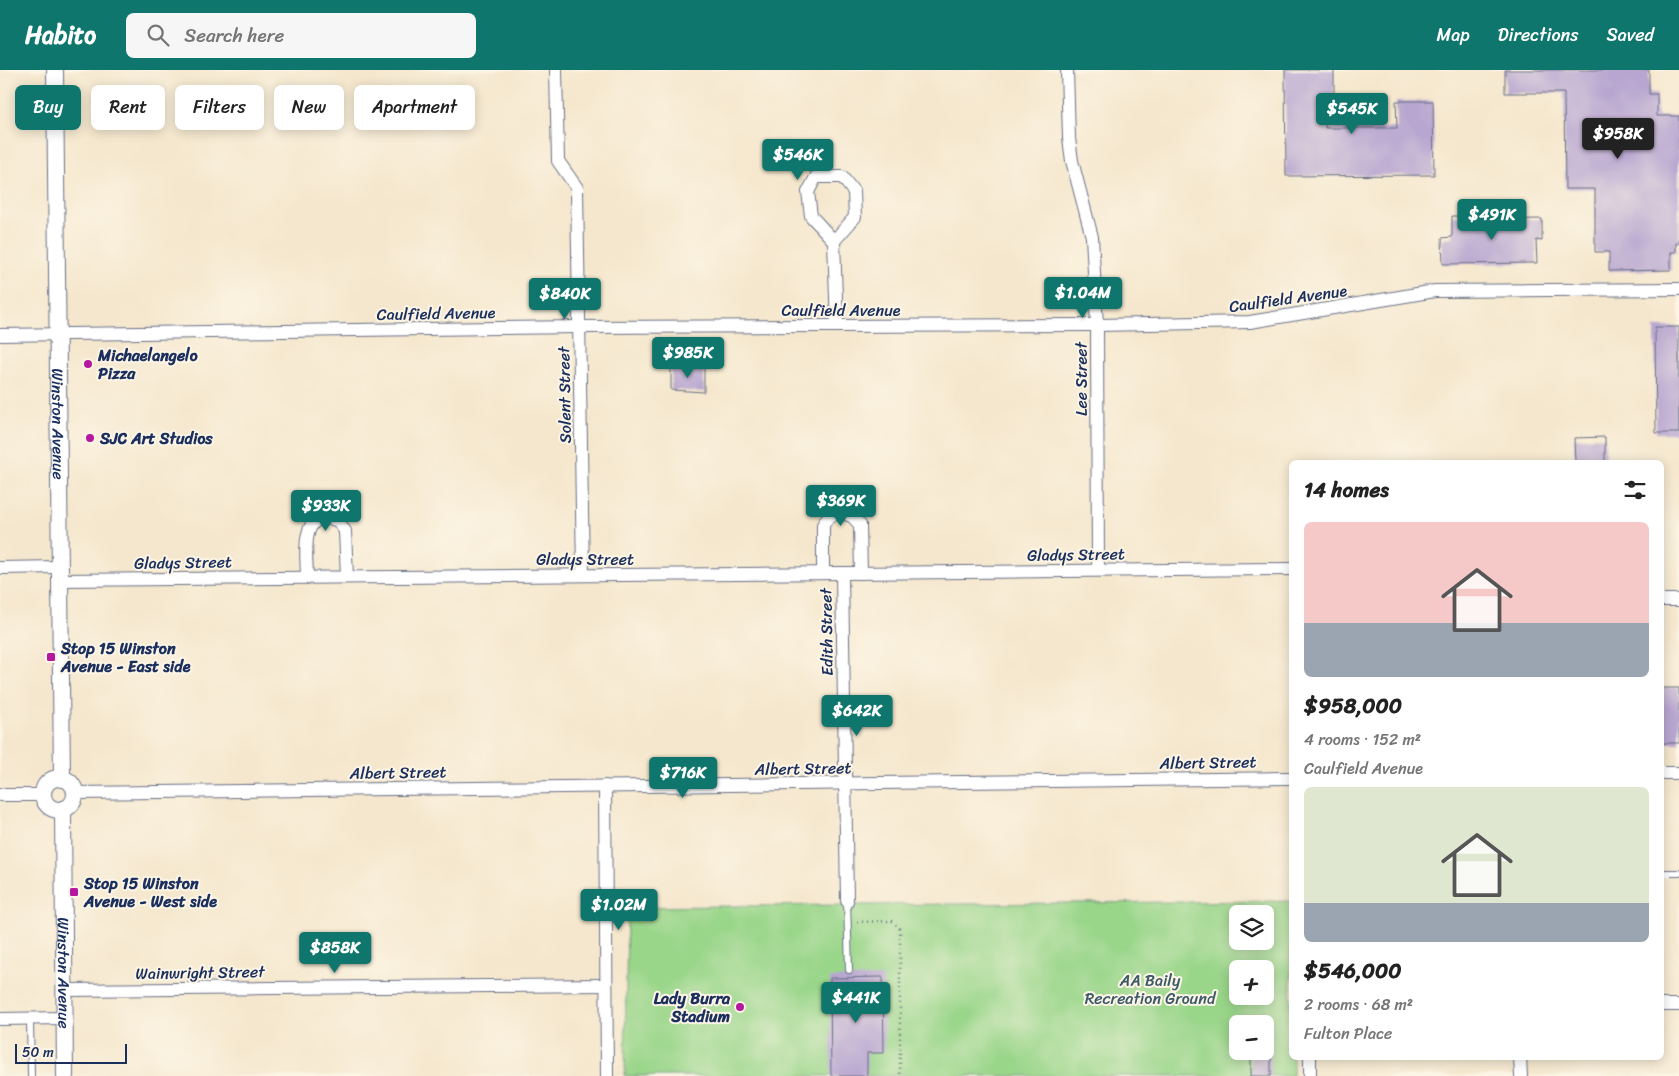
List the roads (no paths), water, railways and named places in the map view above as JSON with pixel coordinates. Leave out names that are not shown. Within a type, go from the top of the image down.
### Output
[{"type":"street","name":"Winston Avenue","points":[[55,70],[62,778]]},
{"type":"street","name":"Solent Street","points":[[556,70],[558,161],[577,188],[578,327],[584,575]]},
{"type":"street","name":"Lee Street","points":[[1066,70],[1068,138],[1072,161],[1092,237],[1097,325],[1098,570]]},
{"type":"street","points":[[834,241],[855,217],[854,192],[842,177],[816,177],[808,192],[811,216],[834,241],[837,326]]},
{"type":"street","name":"Caulfield Avenue","points":[[0,335],[578,327],[1097,325],[1250,322],[1435,291],[1679,289]]},
{"type":"street","points":[[822,573],[823,525],[828,517],[841,512],[853,517],[860,525],[861,573]]},
{"type":"street","points":[[307,577],[307,533],[311,524],[323,518],[337,520],[345,532],[347,576]]},
{"type":"street","name":"Gladys Street","points":[[0,568],[60,573],[307,577],[1289,569]]},
{"type":"street","name":"Edith Street","points":[[842,573],[847,901]]},
{"type":"street","points":[[1664,600],[1679,600]]},
{"type":"street","points":[[1664,773],[1679,772]]},
{"type":"street","points":[[62,778],[72,784],[75,792],[72,803],[63,810],[57,810],[49,806],[43,795],[48,783],[62,778]]},
{"type":"street","name":"Albert Street","points":[[75,792],[1289,778]]},
{"type":"street","points":[[605,786],[607,1076]]},
{"type":"street","points":[[0,795],[43,795]]},
{"type":"street","name":"Winston Avenue","points":[[63,810],[65,1076]]},
{"type":"street","name":"Wainwright Street","points":[[65,990],[606,985]]},
{"type":"street","points":[[1664,1005],[1679,1005]]},
{"type":"street","points":[[0,1019],[65,1018]]},
{"type":"street","points":[[1310,1060],[1310,1076]]},
{"type":"street","points":[[1520,1060],[1521,1076]]},
{"type":"lane","points":[[1664,873],[1679,873]]},
{"type":"lane","points":[[847,901],[849,970]]},
{"type":"lane","points":[[30,1019],[31,1076]]},
{"type":"place","name":"Michaelangelo Pizza","points":[[88,364]]},
{"type":"place","name":"SJC Art Studios","points":[[90,438]]},
{"type":"place","name":"Stop 15 Winston Avenue - East side","points":[[51,657]]},
{"type":"place","name":"Stop 15 Winston Avenue - West side","points":[[74,892]]},
{"type":"place","name":"Lady Burra Stadium","points":[[740,1007]]},
{"type":"park label","name":"AA Baily Recreation Ground","points":[[1150,989]]}]
